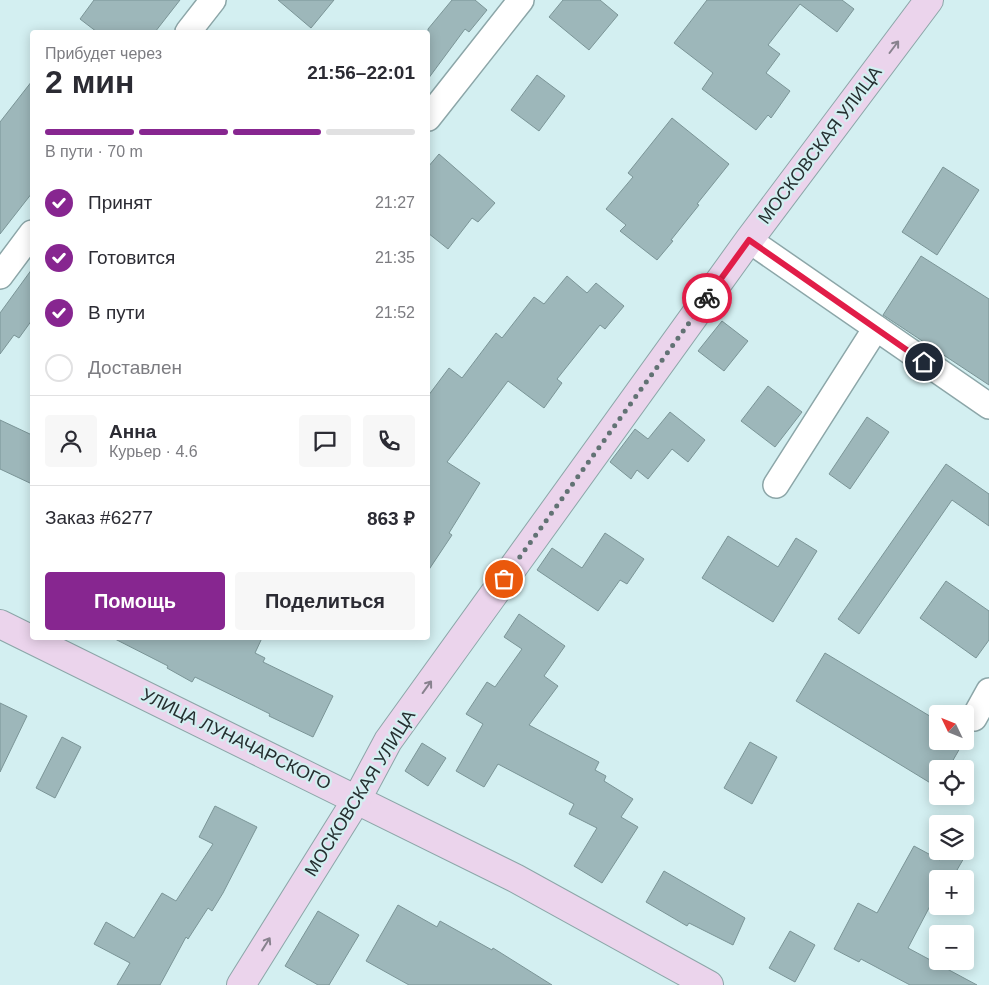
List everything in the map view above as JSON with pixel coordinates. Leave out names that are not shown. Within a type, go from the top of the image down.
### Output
[{"type":"street","points":[[190,30],[213,0]]},
{"type":"street","points":[[430,115],[522,0]]},
{"type":"street","name":"МОСКОВСКАЯ УЛИЦА","points":[[240,985],[357,799],[388,741],[749,240],[929,0]]},
{"type":"street","points":[[749,240],[989,406]]},
{"type":"street","points":[[0,276],[29,245]]},
{"type":"street","points":[[776,485],[876,328]]},
{"type":"street","name":"УЛИЦА ЛУНАЧАРСКОГО","points":[[0,624],[30,639]]},
{"type":"street","name":"УЛИЦА ЛУНАЧАРСКОГО","points":[[33,640],[515,878],[708,985]]},
{"type":"street","points":[[974,718],[989,691]]},
{"type":"building","points":[[94,0],[180,0],[157,30],[94,30],[80,19]]},
{"type":"building","points":[[278,0],[334,0],[311,28]]},
{"type":"building","points":[[452,0],[475,0],[487,10],[469,32],[465,29],[430,76],[430,30],[428,29]]},
{"type":"building","points":[[563,0],[600,0],[618,15],[589,50],[549,17]]},
{"type":"building","points":[[707,0],[842,0],[854,9],[837,32],[800,4],[768,45],[780,54],[766,73],[790,91],[771,118],[768,115],[756,130],[702,89],[713,73],[674,43]]},
{"type":"building","points":[[537,75],[565,96],[539,131],[511,110]]},
{"type":"building","points":[[30,84],[30,196],[0,234],[0,122]]},
{"type":"building","points":[[672,118],[729,164],[697,204],[699,205],[657,260],[620,231],[626,225],[606,209],[633,177],[628,173]]},
{"type":"building","points":[[439,154],[495,203],[478,222],[472,218],[448,249],[430,235],[430,165]]},
{"type":"building","points":[[943,167],[979,190],[937,255],[902,232]]},
{"type":"building","points":[[921,256],[989,299],[989,385],[883,315]]},
{"type":"building","points":[[30,272],[30,323],[19,338],[14,335],[0,354],[0,313]]},
{"type":"building","points":[[567,276],[587,293],[596,283],[624,306],[605,329],[600,325],[557,379],[562,383],[544,408],[508,381],[447,462],[480,483],[449,533],[452,535],[430,568],[430,393],[449,368],[462,378],[496,333],[502,338],[534,297],[544,304]]},
{"type":"building","points":[[722,321],[748,341],[724,371],[698,351]]},
{"type":"building","points":[[768,386],[802,412],[775,447],[741,421]]},
{"type":"building","points":[[670,412],[705,440],[688,462],[672,449],[648,479],[637,470],[631,479],[610,462],[635,429],[648,439]]},
{"type":"building","points":[[867,417],[889,432],[850,489],[829,474]]},
{"type":"building","points":[[0,420],[30,434],[30,483],[0,469]]},
{"type":"building","points":[[946,464],[989,494],[989,526],[952,500],[859,634],[838,619]]},
{"type":"building","points":[[605,533],[644,559],[627,584],[620,580],[598,611],[537,570],[552,548],[582,568]]},
{"type":"building","points":[[728,536],[778,567],[796,538],[817,551],[773,622],[702,578]]},
{"type":"building","points":[[946,581],[989,611],[989,640],[976,658],[920,618]]},
{"type":"building","points":[[519,614],[565,646],[544,676],[558,686],[529,725],[599,762],[595,770],[606,776],[604,781],[633,799],[621,817],[638,827],[602,883],[574,866],[597,828],[569,814],[574,804],[498,764],[484,787],[456,771],[483,724],[466,714],[487,682],[495,687],[522,649],[504,637]]},
{"type":"building","points":[[117,640],[261,640],[255,653],[265,658],[263,662],[333,696],[313,737],[195,677],[192,682],[167,668],[168,666]]},
{"type":"building","points":[[825,653],[929,716],[929,750],[959,750],[953,760],[929,760],[929,782],[796,701]]},
{"type":"building","points":[[0,703],[27,716],[0,772]]},
{"type":"building","points":[[62,737],[81,747],[55,798],[36,788]]},
{"type":"building","points":[[750,742],[777,757],[752,804],[724,788]]},
{"type":"building","points":[[422,743],[446,758],[428,786],[405,771]]},
{"type":"building","points":[[215,806],[257,827],[223,893],[212,911],[208,908],[188,939],[186,937],[160,985],[117,985],[130,963],[94,944],[106,922],[134,938],[162,893],[176,901],[213,844],[199,837]]},
{"type":"building","points":[[914,846],[929,854],[929,860],[963,860],[957,870],[929,870],[929,908],[908,948],[929,959],[929,970],[949,970],[977,985],[910,985],[861,959],[859,962],[834,949],[858,903],[877,913]]},
{"type":"building","points":[[664,871],[745,918],[733,945],[689,923],[687,926],[646,902]]},
{"type":"building","points":[[398,905],[437,927],[440,921],[492,950],[493,948],[552,985],[409,985],[366,961]]},
{"type":"building","points":[[318,911],[359,935],[329,985],[318,985],[285,966]]},
{"type":"building","points":[[790,931],[815,945],[795,982],[769,968]]},
{"type":"way so far","points":[[504,579],[707,298]]},
{"type":"route","points":[[707,298],[749,240],[924,362]]}]
